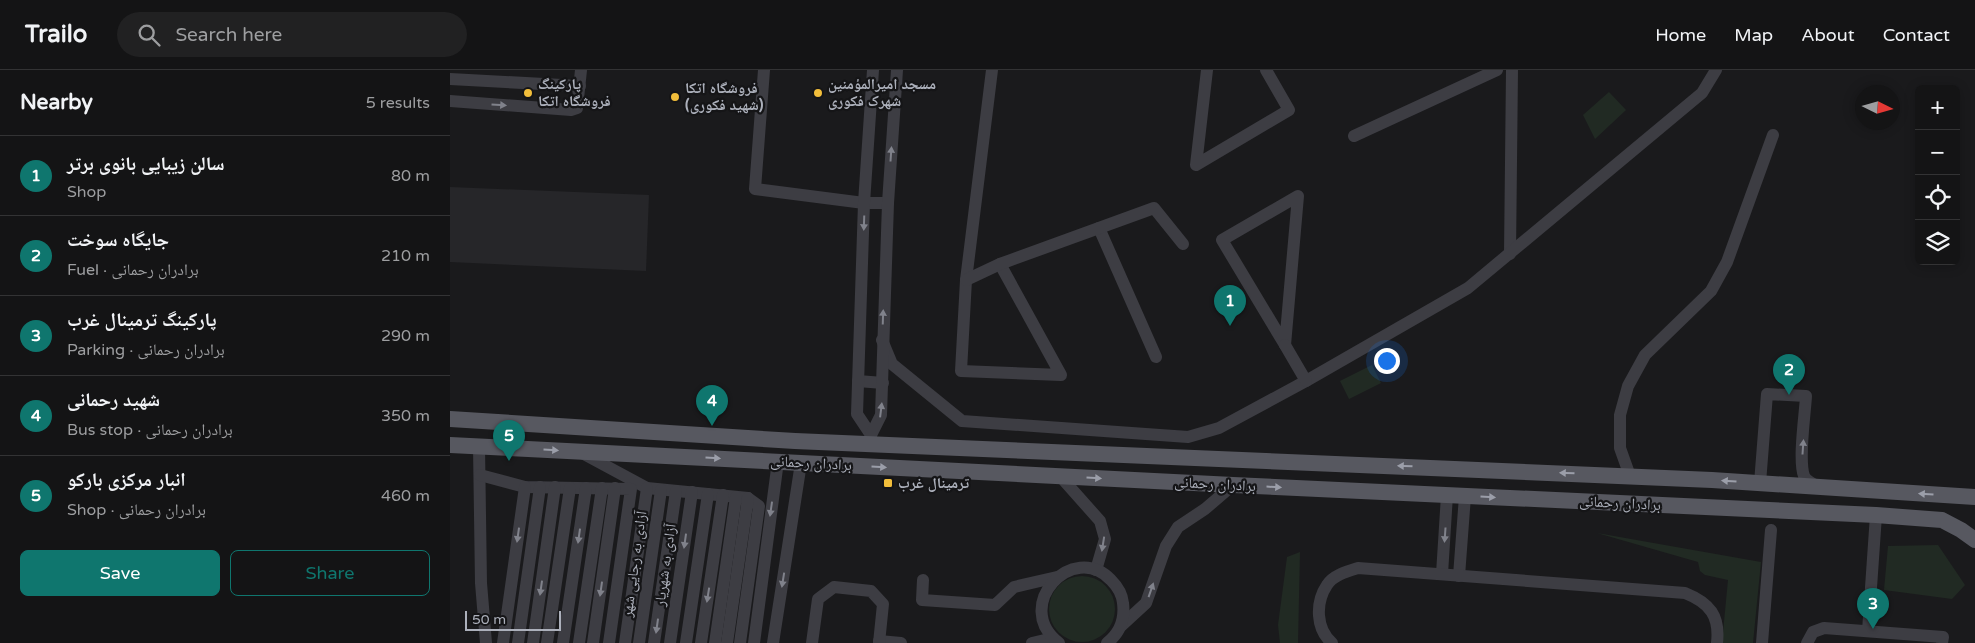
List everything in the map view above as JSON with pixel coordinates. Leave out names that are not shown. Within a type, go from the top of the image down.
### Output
[{"type":"main road","name":"برادران رحمانی","points":[[450,419],[795,441],[871,439],[1630,476],[1975,497]]},
{"type":"main road","name":"برادران رحمانی","points":[[450,445],[1232,485],[1876,515],[1942,520],[1975,540]]},
{"type":"street","points":[[450,101],[571,110],[577,108],[581,70]]},
{"type":"street","points":[[764,70],[754,189],[864,203],[888,203]]},
{"type":"street","points":[[871,439],[857,414],[864,203],[873,70]]},
{"type":"street","points":[[871,439],[881,415],[888,203],[897,70]]},
{"type":"street","points":[[992,70],[966,280],[961,371],[1061,375],[1000,264]]},
{"type":"street","points":[[1207,70],[1196,165],[1289,110],[1266,70]]},
{"type":"street","points":[[1354,136],[1497,70]]},
{"type":"street","points":[[1510,254],[1512,70]]},
{"type":"street","points":[[882,340],[892,364],[962,421],[1188,437],[1219,428],[1306,381],[1468,288],[1702,93],[1716,70]]},
{"type":"street","points":[[450,79],[580,86]]},
{"type":"street","points":[[1630,476],[1620,448],[1620,415],[1628,386],[1646,355],[1711,291],[1727,262],[1773,135]]},
{"type":"street","points":[[1285,345],[1298,196],[1222,240],[1306,381]]},
{"type":"street","points":[[966,280],[1000,264],[1154,208],[1183,244]]},
{"type":"street","points":[[1099,228],[1156,357]]},
{"type":"street","points":[[858,381],[882,383]]},
{"type":"street","points":[[1760,483],[1767,394],[1806,396],[1802,463],[1804,475],[1808,482],[1819,487]]},
{"type":"street","points":[[479,447],[481,583],[486,643]]},
{"type":"street","points":[[579,452],[647,488],[742,497],[759,506],[740,643]]},
{"type":"street","points":[[754,643],[778,461]]},
{"type":"street","points":[[773,643],[801,463]]},
{"type":"street","points":[[480,475],[525,487],[632,488],[609,643]]},
{"type":"street","points":[[1060,476],[1100,521],[1105,539],[1096,570]]},
{"type":"street","points":[[1110,641],[1121,626],[1146,603],[1166,546],[1178,527],[1205,509],[1232,485]]},
{"type":"street","points":[[503,643],[525,487]]},
{"type":"street","points":[[518,643],[540,487]]},
{"type":"street","points":[[533,643],[555,487]]},
{"type":"street","points":[[548,643],[570,488]]},
{"type":"street","points":[[563,643],[586,488]]},
{"type":"street","points":[[579,643],[602,488]]},
{"type":"street","points":[[593,643],[615,488]]},
{"type":"street","points":[[624,643],[647,488]]},
{"type":"street","name":"آزادی به رجایی شهر","points":[[639,643],[661,490]]},
{"type":"street","points":[[654,643],[676,491]]},
{"type":"street","name":"آزادی به شهریار","points":[[670,643],[692,492]]},
{"type":"street","points":[[686,643],[708,494]]},
{"type":"street","points":[[701,643],[723,495]]},
{"type":"street","points":[[1442,574],[1447,495]]},
{"type":"street","points":[[1459,576],[1465,496]]},
{"type":"street","points":[[715,643],[742,497]]},
{"type":"street","points":[[727,643],[742,497]]},
{"type":"street","points":[[1868,631],[1876,515]]},
{"type":"street","points":[[1762,643],[1771,530]]},
{"type":"street","points":[[923,580],[922,600],[995,605],[1014,587],[1057,577],[1069,570],[1083,568],[1096,570],[1108,577],[1117,587],[1123,599],[1124,613],[1121,626]]},
{"type":"street","points":[[1332,643],[1324,636],[1319,614],[1320,604],[1327,584],[1335,577],[1358,568],[1685,593],[1698,599],[1713,614],[1718,624],[1717,643]]},
{"type":"street","points":[[1056,641],[1045,627],[1041,614],[1045,594],[1057,577]]},
{"type":"street","points":[[481,583],[493,643]]},
{"type":"street","points":[[812,643],[818,599],[834,587],[870,591],[883,604],[879,642],[901,643]]},
{"type":"street","points":[[1807,643],[1813,632],[1824,628],[1942,637],[1942,643]]},
{"type":"street","points":[[1032,643],[1056,641]]},
{"type":"shaded area","points":[[1609,92],[1626,110],[1595,139],[1583,115]]},
{"type":"shaded area","points":[[450,187],[649,195],[646,271],[450,262]]},
{"type":"shaded area","points":[[1372,365],[1381,383],[1349,399],[1340,381]]},
{"type":"shaded area","points":[[1597,533],[1761,562],[1753,643],[1722,643],[1728,580],[1705,575],[1700,571],[1698,562]]},
{"type":"shaded area","points":[[1938,545],[1965,585],[1952,599],[1884,590],[1888,546]]},
{"type":"shaded area","points":[[1300,552],[1298,643],[1280,643],[1278,625],[1287,557]]},
{"type":"shaded area","points":[[1082,576],[1095,579],[1105,586],[1112,596],[1115,609],[1112,622],[1105,632],[1095,639],[1082,642],[1069,639],[1059,632],[1052,622],[1049,609],[1052,596],[1059,586],[1069,579]]},
{"type":"place","name":"پارکینگ فروشگاه اتکا","points":[[528,93]]},
{"type":"place","name":"مسجد امیرالمؤمنین شهرک فکوری","points":[[818,93]]},
{"type":"place","name":"فروشگاه اتکا (شهید فکوری)","points":[[675,97]]},
{"type":"place","name":"سالن زیبایی بانوی برتر","points":[[1230,326]]},
{"type":"place","name":"جایگاه سوخت","points":[[1789,395]]},
{"type":"place","name":"شهید رحمانی","points":[[712,426]]},
{"type":"place","name":"انبار مرکزی بارکو","points":[[509,461]]},
{"type":"place","name":"ترمینال غرب","points":[[888,483]]},
{"type":"place","name":"پارکینگ ترمینال غرب","points":[[1873,629]]}]
